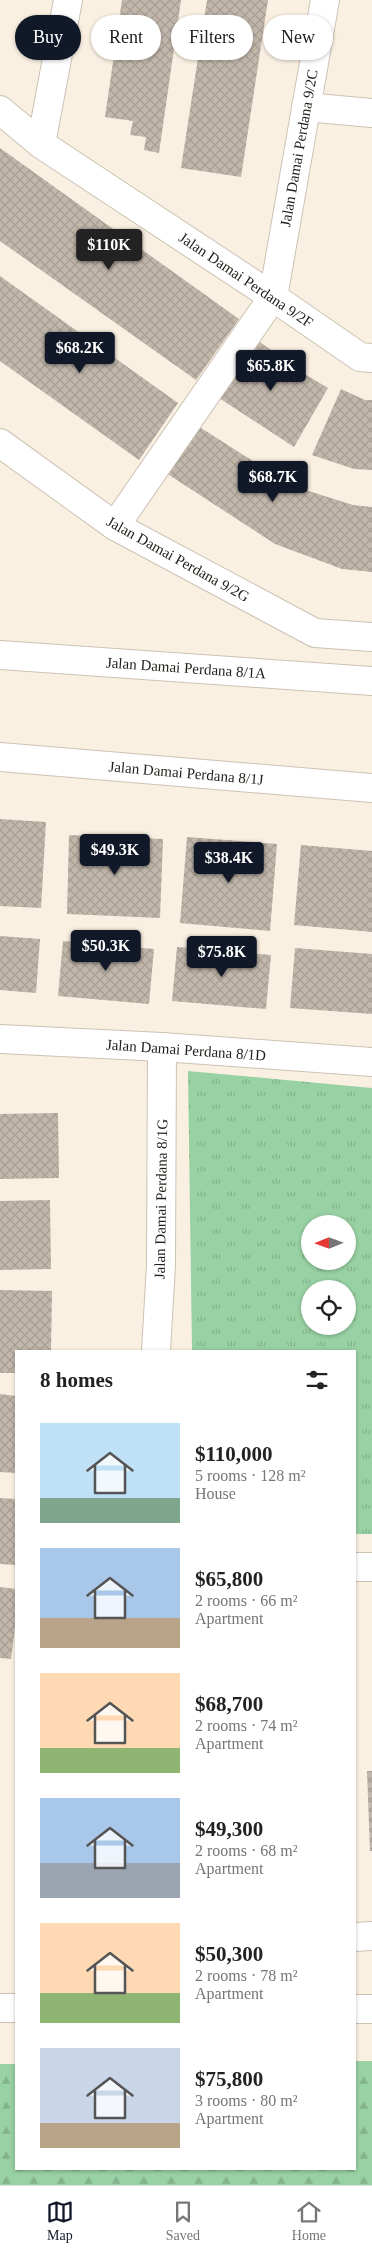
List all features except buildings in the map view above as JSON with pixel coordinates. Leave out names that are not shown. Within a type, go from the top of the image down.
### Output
[{"type":"street","points":[[41,144],[68,0]]},
{"type":"street","name":"Jalan Damai Perdana 9/2C","points":[[273,297],[325,0]]},
{"type":"street","points":[[306,107],[372,113]]},
{"type":"street","name":"Jalan Damai Perdana 9/2F","points":[[0,110],[41,144],[273,297],[360,357],[372,358]]},
{"type":"street","points":[[115,526],[273,297]]},
{"type":"street","name":"Jalan Damai Perdana 9/2G","points":[[0,443],[115,526],[315,633],[372,637]]},
{"type":"street","name":"Jalan Damai Perdana 8/1A","points":[[0,655],[372,680]]},
{"type":"street","name":"Jalan Damai Perdana 8/1J","points":[[0,757],[372,788]]},
{"type":"street","name":"Jalan Damai Perdana 8/1D","points":[[0,1040],[162,1047],[372,1062]]},
{"type":"street","name":"Jalan Damai Perdana 8/1G","points":[[156,1350],[161,1265],[162,1047]]},
{"type":"street","points":[[356,1567],[372,1567]]},
{"type":"street","points":[[356,1937],[372,1936]]},
{"type":"street","points":[[0,2008],[15,2008]]},
{"type":"street","points":[[356,2009],[372,2009]]},
{"type":"green space","points":[[188,1071],[372,1088],[372,1534],[356,1534],[356,1350],[192,1350]]},
{"type":"green space","points":[[356,2061],[372,2061],[372,2185],[0,2185],[0,2064],[15,2064],[15,2170],[356,2170]]}]
